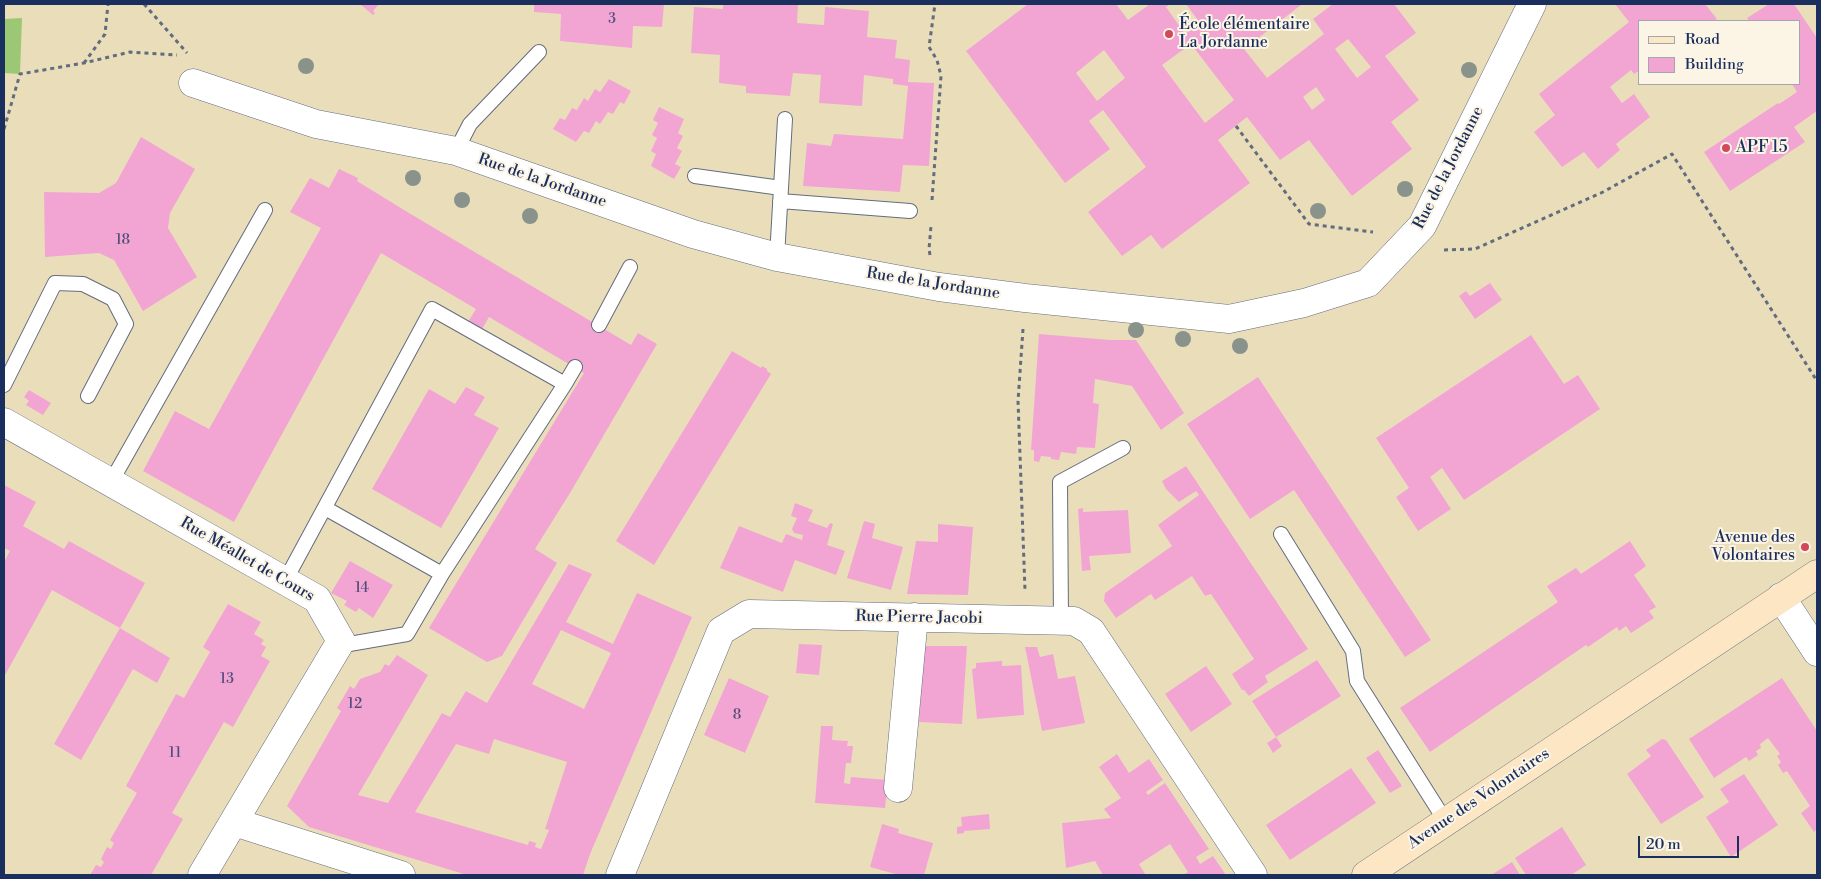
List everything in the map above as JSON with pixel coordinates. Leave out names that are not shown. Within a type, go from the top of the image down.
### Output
[{"type":"main road","name":"Avenue des Volontaires","points":[[1366,875],[1817,574]]},
{"type":"street","name":"Rue de la Jordanne","points":[[193,83],[316,124],[456,151],[692,234],[777,258],[939,287],[1025,298],[1229,318],[1304,304],[1368,283],[1422,226],[1532,4]]},
{"type":"street","name":"Rue Méallet de Cours","points":[[4,422],[317,599],[341,641],[338,646]]},
{"type":"street","points":[[1781,597],[1817,652]]},
{"type":"street","name":"Rue Pierre Jacobi","points":[[620,875],[721,631],[750,614],[1074,621],[1091,631],[1253,875]]},
{"type":"street","points":[[898,788],[914,617]]},
{"type":"street","points":[[202,875],[338,646]]},
{"type":"street","points":[[234,822],[401,875]]},
{"type":"lane","points":[[456,151],[470,124],[539,52]]},
{"type":"lane","points":[[777,258],[785,119]]},
{"type":"lane","points":[[695,176],[780,194],[910,211]]},
{"type":"lane","points":[[110,482],[265,210]]},
{"type":"lane","points":[[599,325],[630,267]]},
{"type":"lane","points":[[4,384],[55,282],[83,284],[113,299],[126,324],[88,396]]},
{"type":"lane","points":[[285,581],[432,309],[565,384]]},
{"type":"lane","points":[[338,646],[407,634],[442,574],[575,367]]},
{"type":"lane","points":[[1061,621],[1060,482],[1123,448]]},
{"type":"lane","points":[[324,508],[442,574]]},
{"type":"lane","points":[[1281,534],[1353,651],[1357,681],[1446,822]]},
{"type":"path","points":[[84,63],[105,34],[108,4]]},
{"type":"path","points":[[4,129],[20,74],[84,63],[130,52],[188,56],[144,4]]},
{"type":"path","points":[[932,201],[941,76],[937,60],[929,47],[935,4]]},
{"type":"path","points":[[1236,126],[1309,224],[1377,232],[1397,252],[1475,249],[1603,192],[1672,154],[1817,381]]},
{"type":"path","points":[[931,220],[929,249],[939,287]]},
{"type":"path","points":[[1025,298],[1018,401],[1026,620]]},
{"type":"green space","points":[[22,18],[20,74],[4,73],[4,19]]},
{"type":"building","points":[[360,4],[379,4],[373,11],[375,13],[373,15]]},
{"type":"building","points":[[534,4],[664,4],[662,27],[633,26],[632,48],[560,41],[561,14],[534,12]]},
{"type":"building","points":[[723,4],[798,4],[797,23],[824,25],[825,7],[869,11],[867,37],[897,40],[895,58],[910,60],[908,82],[934,83],[929,166],[903,165],[900,192],[803,186],[807,143],[831,146],[834,134],[903,139],[908,86],[893,84],[893,79],[864,75],[862,106],[819,103],[821,75],[793,73],[790,96],[746,93],[746,86],[719,83],[720,55],[691,53],[694,7],[723,9]]},
{"type":"building","points":[[1028,4],[1116,4],[1128,20],[1150,4],[1170,4],[1166,7],[1185,34],[1200,23],[1186,4],[1301,4],[1244,49],[1267,78],[1324,34],[1313,19],[1333,4],[1394,4],[1416,33],[1385,56],[1419,100],[1391,122],[1412,149],[1352,196],[1309,140],[1280,160],[1247,117],[1218,140],[1250,183],[1162,249],[1151,235],[1122,256],[1088,212],[1146,167],[1103,110],[1089,121],[1110,149],[1065,183],[966,51]],"holes":[[[1348,39],[1371,67],[1357,78],[1335,49]],[[1191,44],[1234,100],[1205,123],[1162,65]],[[1104,50],[1125,78],[1097,101],[1076,73]],[[1316,87],[1325,100],[1312,110],[1303,97]]]},
{"type":"building","points":[[1615,4],[1705,4],[1717,19],[1638,20],[1638,71],[1634,74],[1631,70],[1610,87],[1622,103],[1634,94],[1650,117],[1616,144],[1620,150],[1598,169],[1584,152],[1562,167],[1534,132],[1555,115],[1539,94],[1629,22]]},
{"type":"building","points":[[1769,4],[1794,4],[1817,38],[1817,111],[1794,127],[1805,142],[1730,191],[1704,152],[1797,92],[1793,85],[1801,85],[1801,20],[1748,20],[1747,18]]},
{"type":"building","points":[[609,79],[631,91],[624,104],[620,102],[613,114],[608,112],[600,124],[596,121],[589,133],[584,131],[576,142],[553,129],[560,118],[565,120],[572,108],[577,110],[584,98],[588,101],[595,89],[600,92]]},
{"type":"building","points":[[659,107],[684,119],[678,133],[683,136],[677,148],[682,151],[675,164],[681,167],[674,179],[651,166],[656,154],[651,151],[657,138],[652,135],[658,123],[653,120]]},
{"type":"building","points":[[141,137],[195,169],[170,213],[168,228],[197,277],[143,311],[114,260],[99,253],[45,257],[44,192],[99,193],[116,183]]},
{"type":"building","points":[[339,169],[358,178],[357,181],[404,210],[631,345],[638,333],[657,344],[535,549],[557,563],[502,656],[487,662],[429,628],[584,373],[489,317],[481,331],[468,322],[476,309],[381,253],[234,522],[143,471],[175,411],[209,429],[321,228],[290,212],[310,178],[329,188]]},
{"type":"building","points":[[1490,283],[1502,300],[1475,319],[1459,296],[1466,291],[1470,296]]},
{"type":"building","points":[[1039,334],[1110,340],[1136,340],[1184,413],[1161,430],[1132,386],[1095,379],[1093,403],[1099,404],[1095,448],[1077,447],[1076,454],[1061,452],[1059,460],[1041,456],[1039,462],[1034,461],[1034,450],[1031,450]]},
{"type":"building","points":[[1531,335],[1564,384],[1578,375],[1600,409],[1464,500],[1442,468],[1430,477],[1451,509],[1418,531],[1396,497],[1409,488],[1376,438]]},
{"type":"building","points":[[732,351],[761,368],[762,366],[771,374],[654,565],[616,541]]},
{"type":"building","points":[[1258,377],[1431,640],[1405,657],[1294,490],[1250,519],[1187,424]]},
{"type":"building","points":[[466,387],[485,397],[474,415],[499,428],[441,528],[372,489],[429,389],[455,404]]},
{"type":"building","points":[[29,390],[51,403],[43,415],[26,405],[29,401],[24,397]]},
{"type":"building","points":[[1186,466],[1308,649],[1265,676],[1268,682],[1249,696],[1242,690],[1232,674],[1254,659],[1211,594],[1205,596],[1192,576],[1155,600],[1151,594],[1116,618],[1104,601],[1105,593],[1172,546],[1158,525],[1199,495],[1196,491],[1179,502],[1166,489],[1162,481]]},
{"type":"building","points":[[4,485],[36,502],[23,526],[64,549],[69,541],[145,583],[120,628],[52,590],[4,677],[4,562],[10,551],[4,548]]},
{"type":"building","points":[[795,503],[813,510],[808,521],[827,528],[830,523],[833,524],[827,545],[845,551],[836,575],[795,560],[783,592],[720,568],[739,526],[782,543],[786,534],[802,540],[803,535],[794,533],[792,529],[797,518],[791,516]]},
{"type":"building","points":[[1083,508],[1083,512],[1128,510],[1131,553],[1089,556],[1091,570],[1082,571],[1078,509]]},
{"type":"building","points":[[864,521],[875,524],[872,538],[903,547],[891,590],[847,578]]},
{"type":"building","points":[[938,524],[973,527],[968,595],[907,594],[916,541],[938,542]]},
{"type":"building","points":[[1630,541],[1646,566],[1634,575],[1656,607],[1649,611],[1654,618],[1631,633],[1626,626],[1619,631],[1617,627],[1588,647],[1586,645],[1430,752],[1400,708],[1558,602],[1547,586],[1576,568],[1581,574]]},
{"type":"building","points":[[350,561],[393,585],[373,618],[359,608],[356,612],[344,605],[347,601],[331,593]]},
{"type":"building","points":[[569,564],[592,574],[566,622],[613,644],[637,593],[692,617],[590,854],[583,875],[467,875],[309,827],[287,806],[341,711],[337,708],[350,686],[354,689],[360,679],[380,672],[385,664],[389,666],[397,655],[428,675],[358,795],[388,803],[442,713],[450,717],[466,691],[487,703]],"holes":[[[561,630],[611,653],[584,709],[532,684]],[[494,739],[567,762],[545,829],[549,830],[541,849],[535,847],[536,843],[529,841],[528,845],[415,812],[456,744],[489,754]]]},
{"type":"building","points":[[228,604],[261,622],[254,634],[264,640],[261,644],[266,647],[261,656],[270,661],[233,727],[224,722],[172,813],[183,819],[151,875],[90,875],[96,865],[101,867],[104,862],[101,859],[107,847],[111,849],[114,843],[110,840],[137,793],[126,786],[176,694],[184,698],[210,652],[203,647]]},
{"type":"building","points":[[120,628],[170,658],[157,683],[133,669],[81,760],[54,744]]},
{"type":"building","points":[[799,644],[822,645],[819,675],[796,673]]},
{"type":"building","points":[[924,646],[967,646],[962,724],[919,722]]},
{"type":"building","points":[[1025,647],[1037,647],[1040,657],[1053,654],[1058,679],[1075,676],[1085,723],[1042,731]]},
{"type":"building","points":[[1317,660],[1341,696],[1276,737],[1252,701]]},
{"type":"building","points":[[1002,661],[1002,666],[1021,665],[1024,715],[977,719],[972,669],[976,668],[976,663]]},
{"type":"building","points":[[1206,666],[1232,704],[1191,732],[1165,694]]},
{"type":"building","points":[[729,678],[769,696],[745,753],[704,735]]},
{"type":"building","points":[[1782,678],[1817,731],[1817,829],[1814,832],[1801,813],[1810,806],[1787,771],[1783,773],[1778,765],[1781,762],[1777,756],[1780,754],[1768,738],[1760,744],[1761,748],[1756,751],[1758,755],[1749,761],[1746,757],[1714,778],[1689,739]]},
{"type":"building","points":[[821,726],[833,726],[832,740],[848,741],[847,746],[853,746],[851,763],[846,763],[844,783],[850,784],[851,777],[888,780],[885,808],[815,803]]},
{"type":"building","points":[[1276,737],[1282,746],[1273,753],[1267,743]]},
{"type":"building","points":[[1662,739],[1666,740],[1704,797],[1661,824],[1627,774],[1651,756],[1646,750]]},
{"type":"building","points":[[1378,750],[1402,786],[1390,793],[1366,758]]},
{"type":"building","points":[[1117,754],[1129,773],[1149,759],[1163,780],[1146,792],[1148,795],[1165,783],[1209,849],[1196,857],[1200,864],[1213,856],[1226,875],[1183,875],[1188,872],[1170,844],[1139,864],[1145,874],[1143,875],[1103,875],[1095,861],[1066,868],[1062,823],[1111,818],[1104,809],[1121,798],[1099,767]]},
{"type":"building","points":[[1351,768],[1376,803],[1290,860],[1266,825]]},
{"type":"building","points":[[1744,774],[1778,825],[1731,857],[1706,817],[1729,802],[1720,789]]},
{"type":"building","points":[[989,814],[990,829],[964,831],[964,833],[957,834],[957,827],[962,826],[961,817]]},
{"type":"building","points":[[882,824],[899,829],[898,833],[933,843],[924,875],[899,875],[870,867]]},
{"type":"building","points":[[1562,827],[1586,865],[1571,875],[1526,875],[1515,858]]},
{"type":"building","points":[[1512,862],[1520,875],[1491,875]]},
{"type":"place","name":"École élémentaire La Jordanne","points":[[1169,34]]},
{"type":"place","name":"APF 15","points":[[1726,148]]},
{"type":"place","name":"Avenue des Volontaires","points":[[1805,547]]}]
